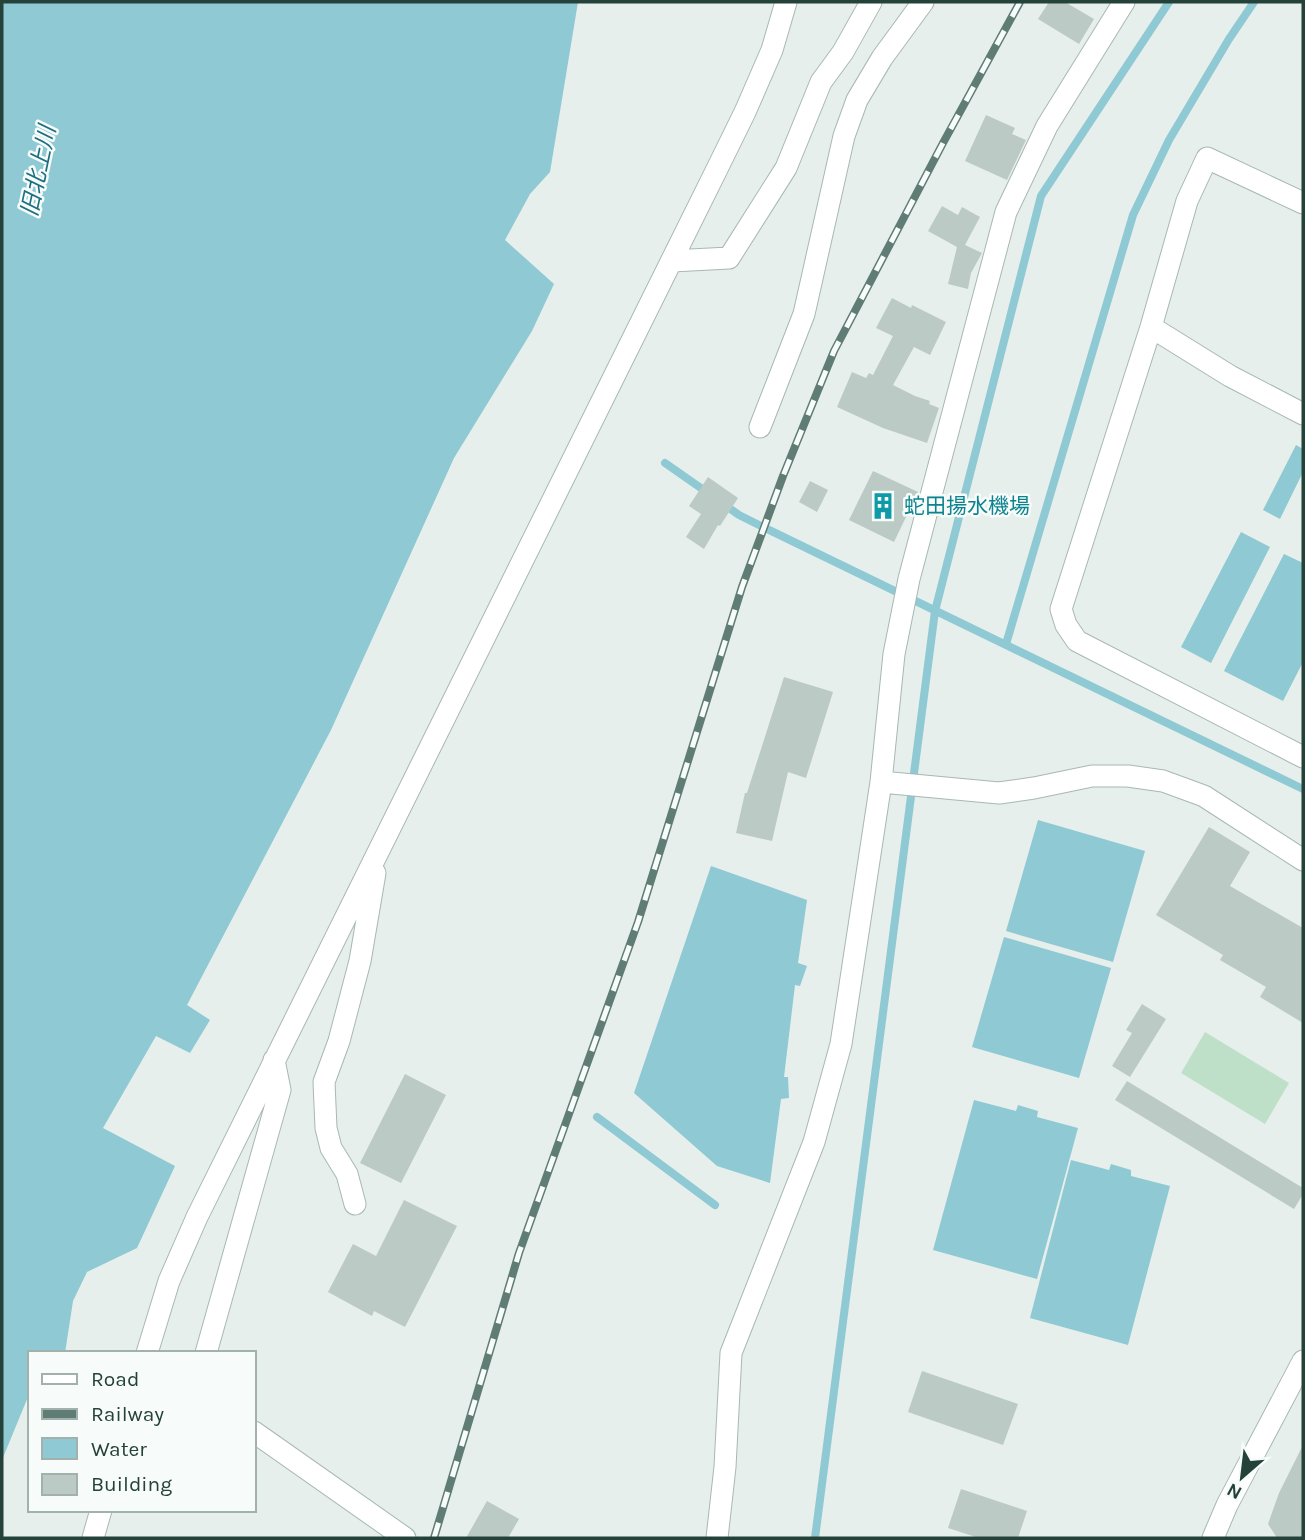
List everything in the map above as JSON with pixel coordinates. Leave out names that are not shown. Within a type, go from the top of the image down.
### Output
[{"type":"street","points":[[148,1351],[169,1281],[197,1217],[745,112],[772,50],[786,2]]},
{"type":"street","points":[[672,261],[729,258],[786,168],[821,82],[843,52],[871,2]]},
{"type":"street","points":[[760,427],[804,314],[844,136],[857,100],[882,58],[923,2]]},
{"type":"street","points":[[717,1538],[725,1467],[731,1353],[814,1142],[841,1044],[881,782],[894,654],[909,579],[1006,212],[1047,126],[1124,2]]},
{"type":"street","points":[[1303,203],[1207,158],[1187,201],[1151,327],[1061,609],[1066,625],[1077,641],[1303,757]]},
{"type":"street","points":[[1151,327],[1230,376],[1303,414]]},
{"type":"street","points":[[881,782],[999,793],[1092,776],[1163,780],[1204,796],[1303,860]]},
{"type":"street","points":[[355,1204],[347,1174],[331,1148],[326,1128],[324,1082],[339,1041],[360,961],[379,849]]},
{"type":"street","points":[[207,1351],[280,1090],[274,1060]]},
{"type":"street","points":[[1213,1538],[1227,1505],[1303,1361]]},
{"type":"street","points":[[256,1433],[405,1538]]},
{"type":"street","points":[[93,1538],[101,1512]]},
{"type":"green space","points":[[1205,1032],[1289,1083],[1265,1124],[1181,1073]]},
{"type":"water","name":"旧北上川","points":[[2,2],[578,2],[550,172],[530,194],[505,240],[554,284],[532,331],[454,458],[331,730],[187,1005],[210,1020],[190,1053],[156,1036],[103,1128],[175,1166],[137,1248],[87,1272],[73,1301],[65,1351],[28,1351],[28,1397],[2,1460]]},
{"type":"water","points":[[1296,445],[1303,449],[1303,472],[1280,519],[1263,510]]},
{"type":"water","points":[[1241,532],[1270,547],[1211,663],[1181,647]]},
{"type":"water","points":[[1284,554],[1303,563],[1303,662],[1283,701],[1224,671]]},
{"type":"water","points":[[1038,820],[1145,851],[1113,962],[1006,931]]},
{"type":"water","points":[[711,866],[807,900],[798,963],[807,966],[800,986],[795,985],[784,1077],[788,1077],[789,1098],[781,1099],[770,1183],[717,1166],[634,1093]]},
{"type":"water","points":[[1004,937],[1111,968],[1079,1078],[972,1047]]},
{"type":"water","points":[[974,1100],[1016,1111],[1018,1105],[1038,1111],[1037,1117],[1078,1128],[1037,1279],[933,1250]]},
{"type":"water","points":[[1071,1160],[1109,1170],[1111,1164],[1131,1170],[1131,1176],[1170,1186],[1128,1345],[1030,1318]]},
{"type":"building","points":[[1049,2],[1065,2],[1094,19],[1079,44],[1038,19]]},
{"type":"building","points":[[986,115],[1015,128],[1012,134],[1026,140],[1007,180],[965,161]]},
{"type":"building","points":[[942,206],[958,215],[962,207],[980,217],[965,245],[982,253],[971,273],[968,289],[948,284],[957,247],[928,231]]},
{"type":"building","points":[[892,298],[946,322],[930,355],[914,347],[893,385],[930,401],[929,404],[939,408],[927,443],[883,428],[837,407],[852,372],[866,378],[869,373],[873,375],[893,336],[876,328]]},
{"type":"building","name":"蛇田揚水機場","points":[[873,471],[918,492],[894,542],[849,520]]},
{"type":"building","points":[[708,477],[738,498],[704,549],[686,537],[701,514],[689,506]]},
{"type":"building","points":[[810,481],[828,490],[817,512],[799,502]]},
{"type":"building","points":[[784,677],[833,692],[806,778],[788,772],[772,841],[736,833],[745,793]]},
{"type":"building","points":[[1209,827],[1250,852],[1230,886],[1303,928],[1303,1023],[1260,997],[1266,987],[1220,960],[1223,955],[1156,915]]},
{"type":"building","points":[[1142,1004],[1166,1019],[1130,1077],[1112,1066],[1132,1033],[1126,1030]]},
{"type":"building","points":[[405,1074],[446,1095],[401,1183],[360,1163]]},
{"type":"building","points":[[1127,1081],[1303,1188],[1303,1194],[1294,1209],[1115,1100]]},
{"type":"building","points":[[404,1200],[457,1226],[405,1327],[374,1311],[372,1316],[328,1292],[353,1244],[376,1256]]},
{"type":"building","points":[[922,1371],[1018,1404],[1003,1445],[908,1412]]},
{"type":"building","points":[[1303,1445],[1303,1538],[1277,1538],[1268,1524],[1279,1493]]},
{"type":"building","points":[[961,1489],[1027,1511],[1018,1538],[979,1538],[948,1528]]},
{"type":"building","points":[[487,1501],[519,1519],[508,1538],[466,1538]]},
{"type":"waterway","points":[[815,1538],[935,611],[1041,196],[1169,2]]},
{"type":"waterway","points":[[1006,644],[1133,215],[1169,140],[1254,2]]},
{"type":"waterway","points":[[665,463],[708,493]]},
{"type":"waterway","points":[[722,503],[759,525],[1303,789]]},
{"type":"waterway","points":[[597,1117],[715,1205]]},
{"type":"railway","points":[[434,1538],[519,1253],[638,922],[742,587],[783,476],[834,351],[1020,2]]},
{"type":"place","name":"蛇田揚水機場","points":[[883,506]]}]
